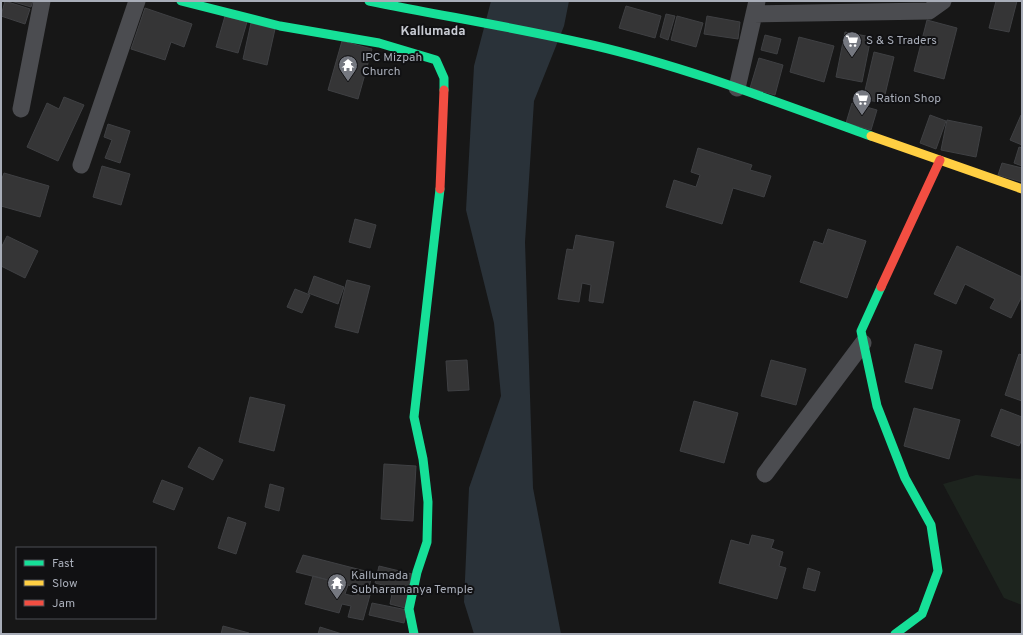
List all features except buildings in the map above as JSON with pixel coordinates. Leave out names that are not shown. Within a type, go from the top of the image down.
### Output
[{"type":"main road","points":[[181,1],[280,26],[386,45],[436,60],[444,78],[440,194],[414,417],[423,459],[428,502],[428,542],[418,572],[409,609],[414,634]]},
{"type":"main road","points":[[369,1],[452,16],[592,45],[737,88],[1022,189]]},
{"type":"main road","points":[[895,634],[922,614],[938,571],[931,525],[905,478],[877,406],[861,331],[940,160]]},
{"type":"street","points":[[21,109],[42,1]]},
{"type":"street","points":[[81,165],[137,1]]},
{"type":"street","points":[[737,88],[756,8],[929,11],[942,1]]},
{"type":"street","points":[[765,474],[863,343]]},
{"type":"shaded area","points":[[491,1],[569,1],[564,26],[534,101],[525,242],[533,488],[561,634],[474,634],[464,602],[469,488],[501,396],[494,323],[466,210],[474,66]]},
{"type":"shaded area","points":[[976,475],[1022,479],[1022,605],[1004,598],[943,484]]},
{"type":"traffic: fast","points":[[181,1],[280,26],[379,43],[436,60],[444,78],[444,90]]},
{"type":"traffic: fast","points":[[369,1],[536,33],[627,54],[733,86],[871,136]]},
{"type":"traffic: fast","points":[[414,634],[409,609],[417,572],[427,542],[428,502],[423,459],[414,417],[440,189]]},
{"type":"traffic: fast","points":[[881,287],[861,331],[877,406],[905,478],[931,525],[938,571],[922,614],[895,634]]},
{"type":"traffic: slow","points":[[871,136],[1022,189]]},
{"type":"traffic: jam","points":[[440,189],[444,90]]},
{"type":"traffic: jam","points":[[881,287],[940,160]]},
{"type":"place","name":"S & S Traders","points":[[852,58]]},
{"type":"place","name":"IPC Mizpah Church","points":[[348,82]]},
{"type":"place","name":"Ration Shop","points":[[862,116]]},
{"type":"place","name":"Kallumada Subharamanya Temple","points":[[337,600]]},
{"type":"district","name":"Kallumada","points":[[433,32]]}]
